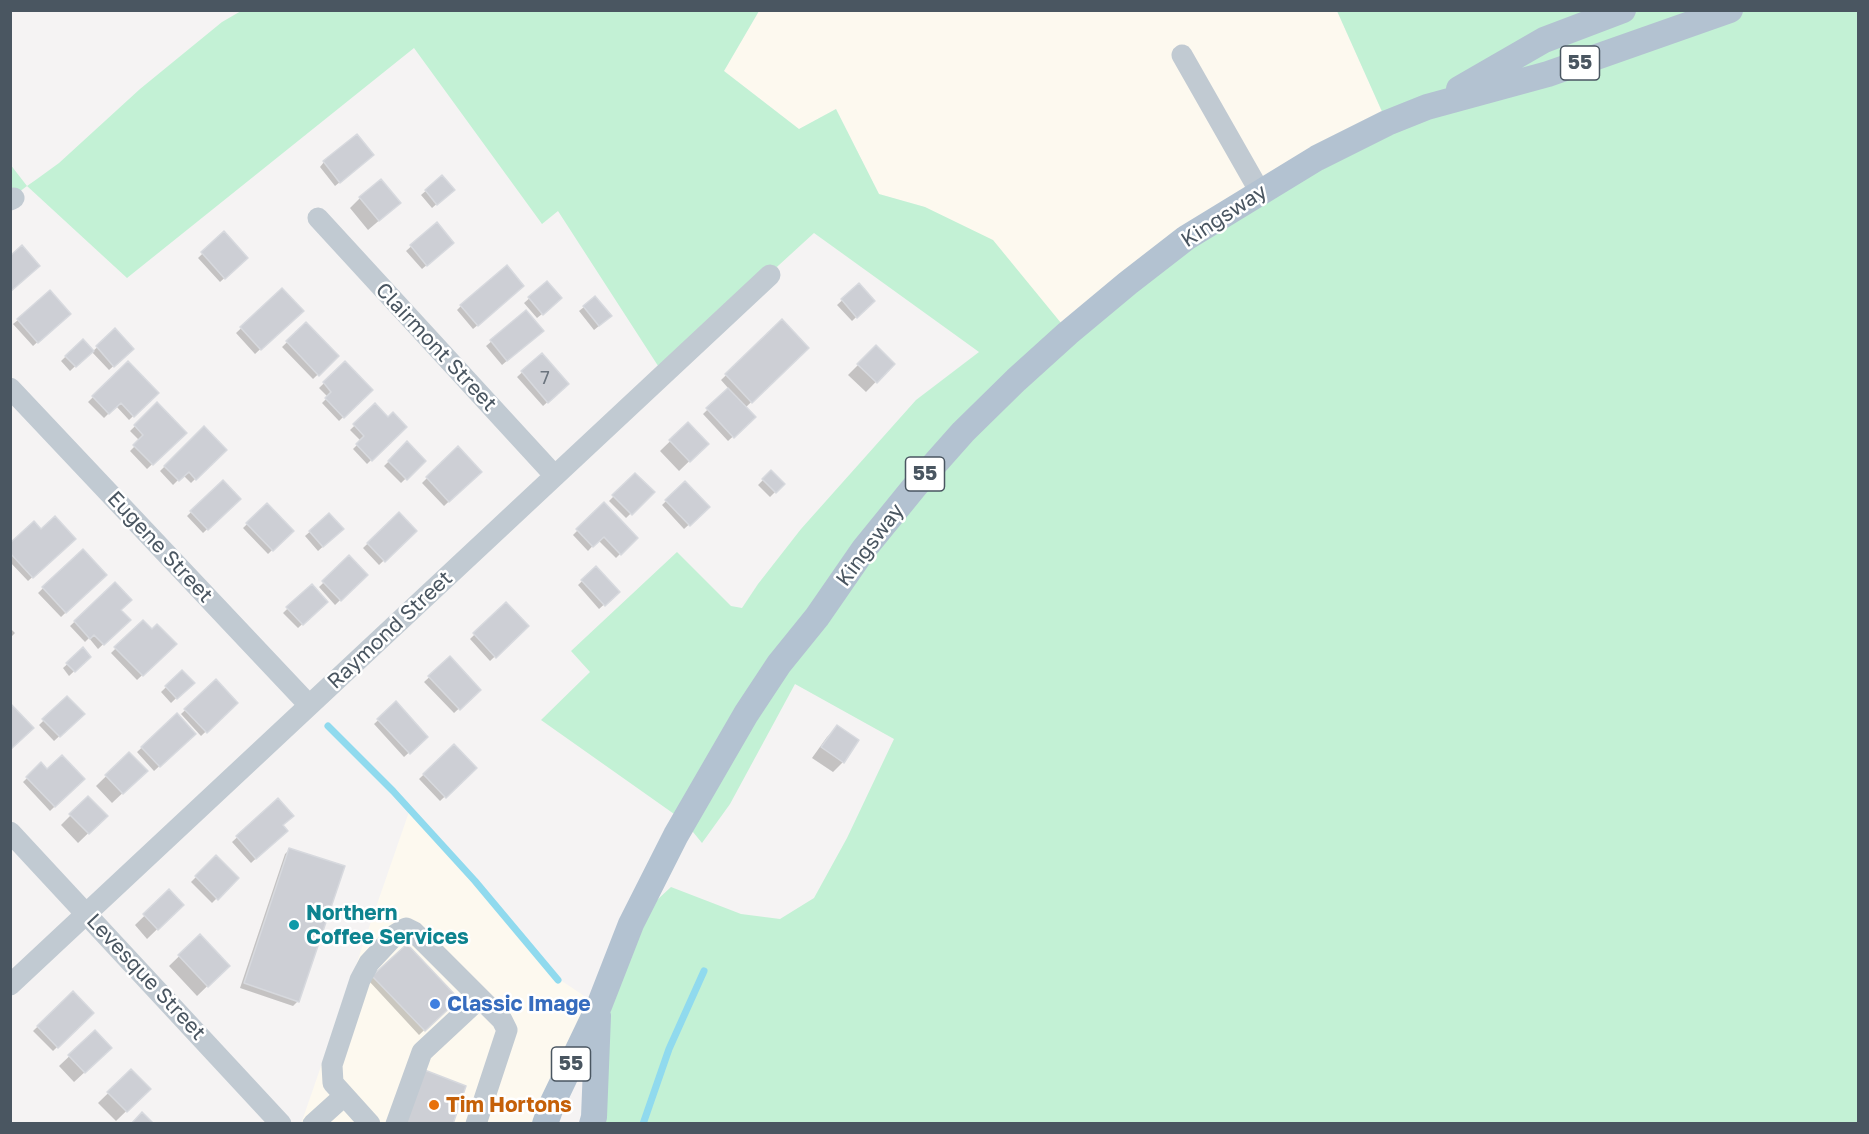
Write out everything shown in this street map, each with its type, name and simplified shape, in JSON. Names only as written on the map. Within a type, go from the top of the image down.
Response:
[{"type":"main road","name":"Kingsway","points":[[1427,107],[1544,40],[1623,10]]},
{"type":"main road","name":"Kingsway","points":[[545,1124],[552,1104],[599,1006],[631,924],[676,835],[738,727],[779,664],[816,617],[864,549],[916,484],[963,432],[1068,333],[1186,238],[1317,158],[1387,123],[1427,107],[1548,74],[1730,10]]},
{"type":"main road","name":"Kingsway","points":[[592,1124],[599,1006]]},
{"type":"street","points":[[1182,55],[1260,192]]},
{"type":"street","name":"Clairmont Street","points":[[318,218],[555,476]]},
{"type":"street","name":"Raymond Street","points":[[10,985],[770,275]]},
{"type":"street","name":"Eugene Street","points":[[10,388],[309,705]]},
{"type":"street","name":"Levesque Street","points":[[10,832],[281,1124]]},
{"type":"street","points":[[370,1124],[333,1083],[332,1065],[360,980],[369,963],[396,934],[406,928],[414,932],[502,1020],[507,1030],[476,1124]]},
{"type":"street","points":[[396,1124],[422,1052],[480,998]]},
{"type":"street","points":[[314,1124],[344,1095]]},
{"type":"shaded area","points":[[759,11],[1337,11],[1388,125],[1070,334],[925,207],[879,194],[836,109],[799,129],[724,71]]},
{"type":"shaded area","points":[[410,809],[476,880],[559,979],[599,1006],[545,1123],[301,1124]]},
{"type":"green space","points":[[241,11],[759,11],[724,71],[799,129],[836,109],[879,194],[925,207],[993,240],[1070,334],[1129,284],[1388,125],[1337,11],[1858,11],[1858,1123],[592,1123],[599,1006],[631,924],[671,887],[741,914],[780,919],[814,898],[847,838],[894,739],[795,684],[730,804],[702,843],[684,821],[541,720],[590,672],[571,651],[677,552],[731,606],[742,608],[801,529],[916,400],[979,352],[814,233],[662,372],[558,211],[542,224],[414,48],[127,278],[27,186],[59,163],[140,89],[222,22]]},
{"type":"green space","points":[[10,164],[27,186],[11,198]]},
{"type":"building","points":[[357,134],[374,155],[340,183],[323,161]]},
{"type":"building","points":[[442,175],[455,190],[437,205],[425,190]]},
{"type":"building","points":[[381,179],[401,203],[379,221],[359,197]]},
{"type":"building","points":[[437,222],[454,243],[427,266],[410,245]]},
{"type":"building","points":[[224,231],[248,258],[225,279],[201,252]]},
{"type":"building","points":[[22,245],[40,266],[10,292],[10,256]]},
{"type":"building","points":[[507,265],[524,286],[478,326],[460,305]]},
{"type":"building","points":[[547,281],[562,298],[543,315],[528,297]]},
{"type":"building","points":[[859,283],[875,301],[857,318],[841,299]]},
{"type":"building","points":[[282,288],[304,311],[261,350],[240,327]]},
{"type":"building","points":[[50,290],[71,314],[38,343],[17,319]]},
{"type":"building","points":[[595,296],[612,316],[599,326],[583,306]]},
{"type":"building","points":[[526,310],[544,331],[507,361],[490,340]]},
{"type":"building","points":[[782,319],[809,348],[752,403],[725,374]]},
{"type":"building","points":[[306,322],[339,356],[319,376],[286,341]]},
{"type":"building","points":[[115,328],[134,349],[114,367],[96,346]]},
{"type":"building","points":[[83,339],[94,351],[76,367],[65,356]]},
{"type":"building","points":[[876,345],[895,364],[877,383],[857,364]]},
{"type":"building","points":[[542,353],[569,384],[548,403],[521,371]]},
{"type":"building","points":[[128,361],[159,393],[134,417],[121,403],[109,414],[92,396]]},
{"type":"building","points":[[345,361],[373,390],[344,418],[325,398],[331,392],[323,382]]},
{"type":"building","points":[[728,388],[756,417],[734,438],[706,408]]},
{"type":"building","points":[[157,402],[187,433],[153,465],[133,445],[143,435],[134,425]]},
{"type":"building","points":[[375,403],[388,417],[393,412],[407,427],[372,461],[356,444],[364,436],[353,424]]},
{"type":"building","points":[[688,422],[709,444],[690,462],[669,440]]},
{"type":"building","points":[[204,426],[227,450],[196,480],[189,472],[179,481],[164,466]]},
{"type":"building","points":[[407,441],[426,461],[407,480],[388,461]]},
{"type":"building","points":[[458,446],[482,472],[449,502],[426,477]]},
{"type":"building","points":[[771,470],[785,484],[776,493],[762,479]]},
{"type":"building","points":[[635,473],[655,492],[632,515],[612,495]]},
{"type":"building","points":[[223,480],[241,499],[208,530],[190,511]]},
{"type":"building","points":[[685,481],[710,507],[690,526],[665,500]]},
{"type":"building","points":[[604,502],[638,538],[621,555],[604,537],[593,547],[576,529]]},
{"type":"building","points":[[267,503],[294,531],[273,551],[246,523]]},
{"type":"building","points":[[399,512],[417,531],[385,562],[367,543]]},
{"type":"building","points":[[329,513],[344,529],[323,547],[309,531]]},
{"type":"building","points":[[55,516],[76,539],[33,578],[10,553],[10,543],[34,521],[41,529]]},
{"type":"building","points":[[83,549],[107,575],[66,613],[42,587]]},
{"type":"building","points":[[349,555],[368,575],[341,601],[322,581]]},
{"type":"building","points":[[596,566],[620,592],[605,606],[581,580]]},
{"type":"building","points":[[115,582],[132,600],[121,610],[131,620],[104,645],[94,635],[90,639],[74,621]]},
{"type":"building","points":[[312,584],[328,602],[303,625],[286,607]]},
{"type":"building","points":[[506,602],[529,626],[496,658],[473,633]]},
{"type":"building","points":[[143,620],[152,629],[157,624],[177,644],[143,676],[114,647]]},
{"type":"building","points":[[83,647],[91,657],[75,672],[66,663]]},
{"type":"building","points":[[450,656],[481,690],[460,710],[428,676]]},
{"type":"building","points":[[182,670],[195,683],[177,699],[165,686]]},
{"type":"building","points":[[216,679],[238,703],[207,733],[184,709]]},
{"type":"building","points":[[67,696],[85,714],[60,737],[42,719]]},
{"type":"building","points":[[396,701],[428,737],[410,754],[377,719]]},
{"type":"building","points":[[10,703],[34,728],[10,750]]},
{"type":"building","points":[[177,713],[196,734],[160,767],[141,747]]},
{"type":"building","points":[[837,725],[859,740],[844,763],[821,747]]},
{"type":"building","points":[[454,744],[477,768],[446,798],[423,774]]},
{"type":"building","points":[[129,752],[148,771],[123,794],[105,775]]},
{"type":"building","points":[[62,755],[85,779],[55,807],[26,777],[41,762],[47,769]]},
{"type":"building","points":[[88,796],[108,816],[89,834],[69,814]]},
{"type":"building","points":[[278,798],[294,816],[283,825],[288,831],[256,859],[236,836]]},
{"type":"building","name":"Northern Coffee Services","points":[[289,848],[345,866],[299,1002],[244,983]]},
{"type":"building","points":[[216,855],[239,878],[218,900],[195,876]]},
{"type":"building","points":[[169,889],[184,905],[158,930],[143,914]]},
{"type":"building","points":[[200,934],[230,966],[208,987],[178,955]]},
{"type":"building","points":[[407,944],[459,999],[425,1031],[372,976]]},
{"type":"building","points":[[73,991],[94,1013],[58,1048],[37,1026]]},
{"type":"building","points":[[95,1030],[112,1048],[85,1073],[68,1055]]},
{"type":"building","points":[[131,1069],[151,1089],[127,1112],[107,1092]]},
{"type":"building","name":"Tim Hortons","points":[[422,1069],[466,1086],[453,1124],[403,1124]]},
{"type":"building","points":[[142,1112],[154,1124],[131,1124]]},
{"type":"waterway","points":[[328,726],[393,791],[475,881],[558,980]]},
{"type":"waterway","points":[[643,1124],[669,1049],[704,971]]},
{"type":"place","name":"Northern Coffee Services","points":[[294,925]]},
{"type":"place","name":"Classic Image","points":[[435,1004]]},
{"type":"place","name":"Tim Hortons","points":[[434,1105]]}]
